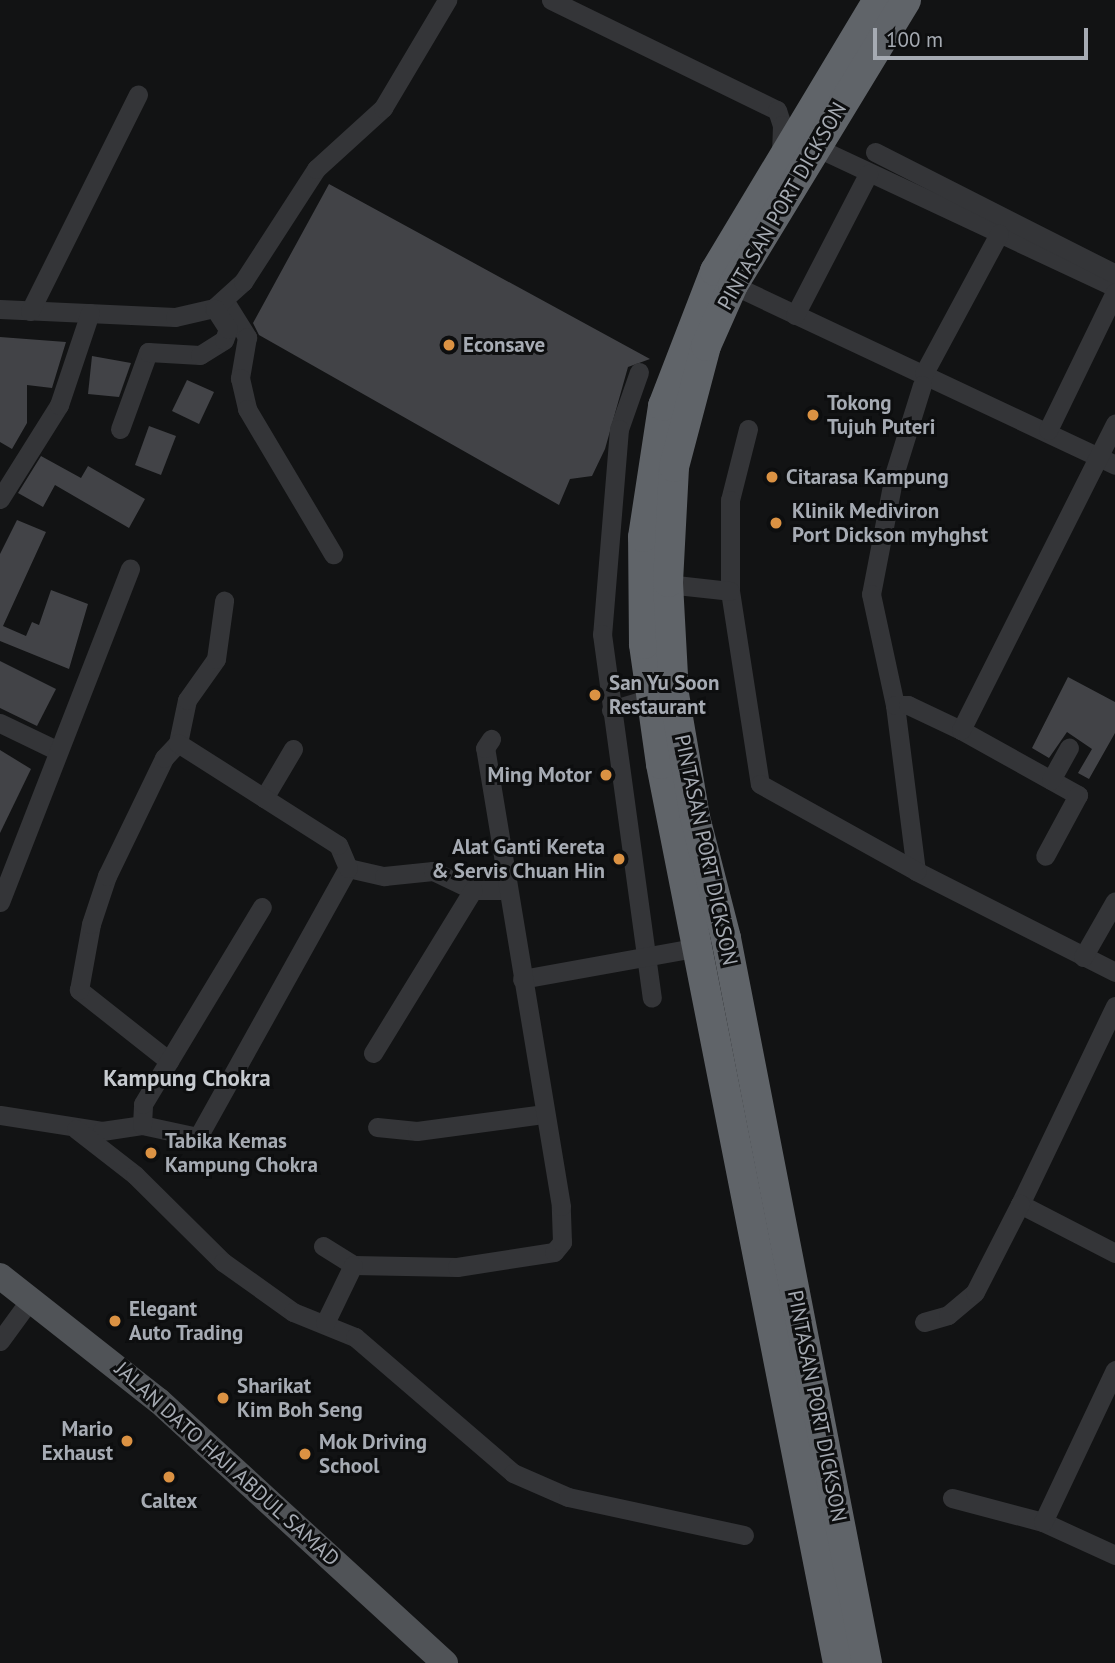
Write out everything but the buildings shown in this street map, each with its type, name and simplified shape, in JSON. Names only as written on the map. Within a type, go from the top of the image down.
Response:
[{"type":"highway","name":"PINTASAN PORT DICKSON","points":[[838,1663],[651,698],[655,584],[674,467],[706,346],[796,147],[878,0]]},
{"type":"highway","name":"PINTASAN PORT DICKSON","points":[[867,1663],[743,1029],[695,817],[645,526],[663,406],[715,271],[796,147],[906,0]]},
{"type":"highway","points":[[695,817],[696,859],[710,927],[700,947],[719,955],[743,1029]]},
{"type":"main road","name":"JALAN DATO HAJI ABDUL SAMAD","points":[[0,1276],[32,1297],[250,1481],[446,1663]]},
{"type":"street","points":[[0,309],[175,317],[219,304],[243,282],[316,169],[383,108],[447,0]]},
{"type":"street","points":[[551,0],[776,110],[796,147],[868,174],[1115,290],[1048,430]]},
{"type":"street","points":[[30,311],[138,94]]},
{"type":"street","points":[[875,152],[1115,274]]},
{"type":"street","points":[[795,315],[868,174]]},
{"type":"street","points":[[916,871],[895,705],[871,594],[894,475],[923,379],[999,234]]},
{"type":"street","points":[[733,285],[923,379],[1048,430],[1107,461]]},
{"type":"street","points":[[120,429],[148,352],[200,355],[224,340],[228,329],[219,304]]},
{"type":"street","points":[[219,304],[247,337],[240,378],[247,409],[333,554]]},
{"type":"street","points":[[0,499],[60,404],[90,313]]},
{"type":"street","points":[[639,372],[619,429],[603,634],[611,710],[648,955],[652,998]]},
{"type":"street","points":[[961,730],[1107,461],[1115,424]]},
{"type":"street","points":[[748,429],[730,500],[730,591],[760,784],[916,871],[1115,972]]},
{"type":"street","points":[[0,902],[5,871],[130,568]]},
{"type":"street","points":[[655,584],[730,591]]},
{"type":"street","points":[[169,1061],[79,990],[91,924],[107,876],[164,758],[178,743],[187,700],[216,659],[225,601]]},
{"type":"street","points":[[611,710],[651,698]]},
{"type":"street","points":[[895,705],[908,705],[961,730],[1078,795],[1045,856]]},
{"type":"street","points":[[0,723],[56,750]]},
{"type":"street","points":[[323,1246],[352,1265],[457,1266],[557,1250],[564,1230],[506,890],[485,748],[491,739]]},
{"type":"street","points":[[178,743],[338,845],[348,868]]},
{"type":"street","points":[[1051,780],[1069,748]]},
{"type":"street","points":[[264,798],[293,749]]},
{"type":"street","points":[[348,868],[384,876],[433,871],[473,890],[506,890]]},
{"type":"street","points":[[0,1115],[76,1129],[142,1125],[198,1137],[348,868]]},
{"type":"street","points":[[373,1053],[473,890]]},
{"type":"street","points":[[1083,957],[1115,901]]},
{"type":"street","points":[[142,1125],[143,1104],[262,906]]},
{"type":"street","points":[[523,979],[700,947]]},
{"type":"street","points":[[924,1322],[948,1315],[975,1292],[1115,1006]]},
{"type":"street","points":[[377,1127],[417,1131],[545,1114]]},
{"type":"street","points":[[76,1129],[135,1175],[223,1262],[293,1312],[355,1337],[436,1403],[477,1447],[541,1488],[744,1535]]},
{"type":"street","points":[[1020,1204],[1115,1252]]},
{"type":"street","points":[[325,1324],[352,1265]]},
{"type":"street","points":[[0,1341],[32,1297]]},
{"type":"street","points":[[1043,1522],[1110,1394],[1115,1370]]},
{"type":"street","points":[[952,1499],[1043,1522],[1115,1555]]},
{"type":"place","name":"Econsave","points":[[449,345]]},
{"type":"place","name":"Tokong Tujuh Puteri","points":[[813,415]]},
{"type":"place","name":"Citarasa Kampung","points":[[772,477]]},
{"type":"place","name":"Klinik Mediviron Port Dickson myhghst","points":[[776,523]]},
{"type":"place","name":"San Yu Soon Restaurant","points":[[595,695]]},
{"type":"place","name":"Ming Motor","points":[[606,775]]},
{"type":"place","name":"Alat Ganti Kereta & Servis Chuan Hin","points":[[619,859]]},
{"type":"place","name":"Tabika Kemas Kampung Chokra","points":[[151,1153]]},
{"type":"place","name":"Elegant Auto Trading","points":[[115,1321]]},
{"type":"place","name":"Sharikat Kim Boh Seng","points":[[223,1398]]},
{"type":"place","name":"Mario Exhaust","points":[[127,1441]]},
{"type":"place","name":"Mok Driving School","points":[[305,1454]]},
{"type":"place","name":"Caltex","points":[[169,1477]]},
{"type":"district","name":"Kampung Chokra","points":[[187,1078]]}]
